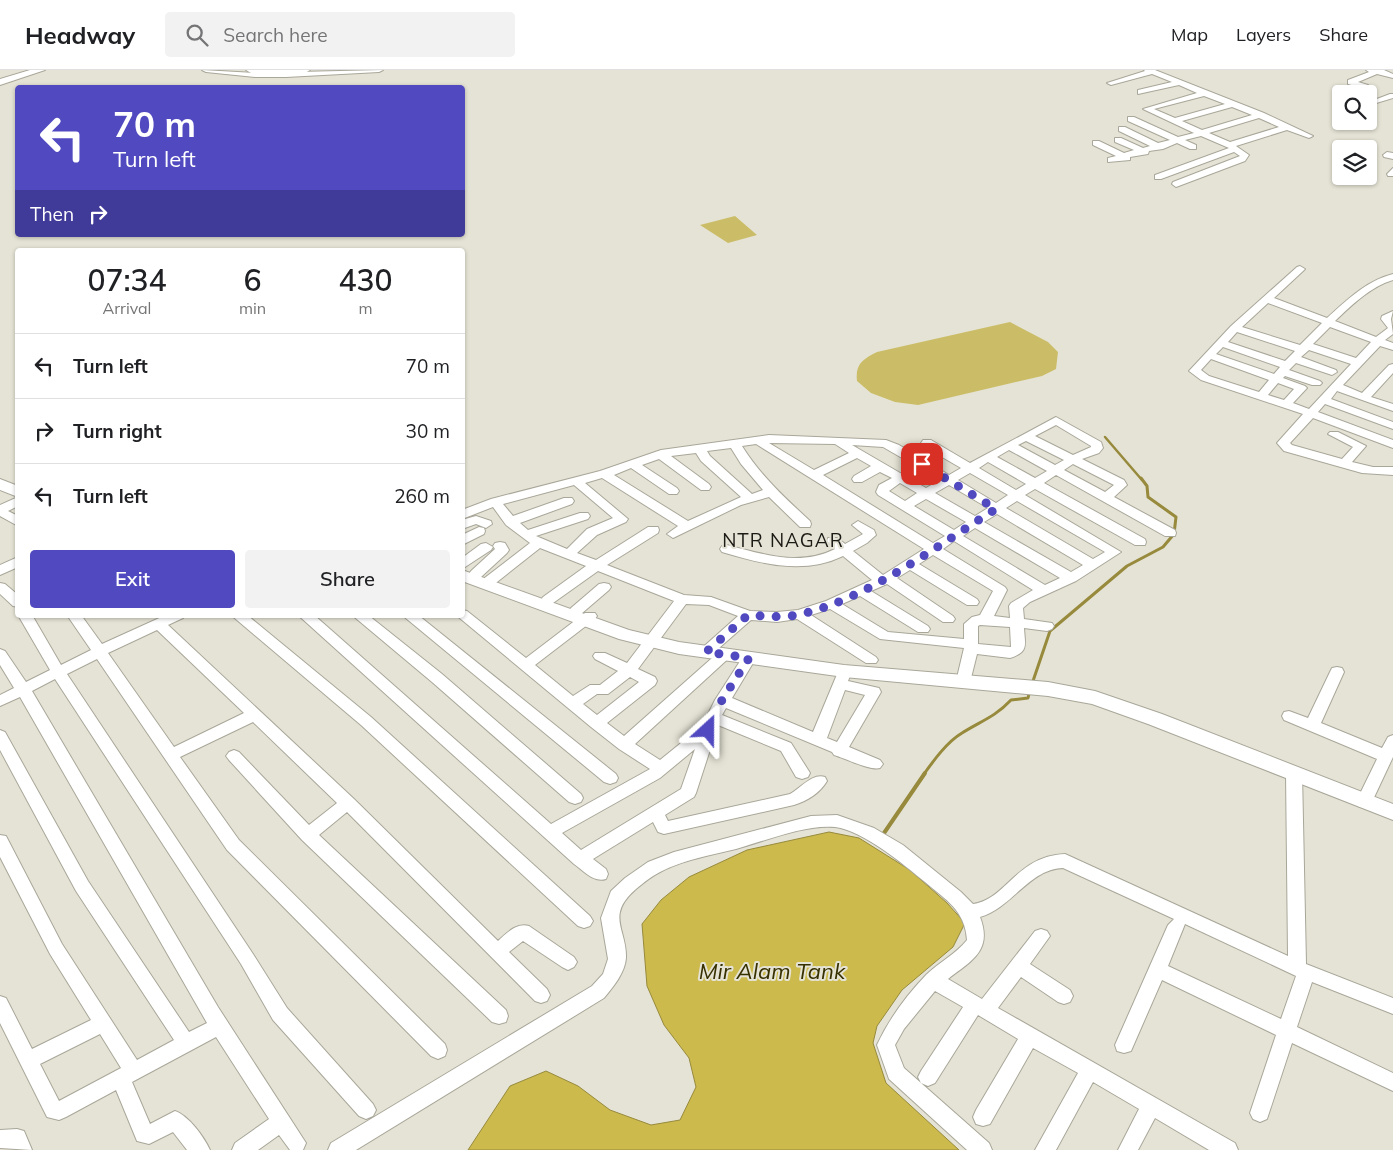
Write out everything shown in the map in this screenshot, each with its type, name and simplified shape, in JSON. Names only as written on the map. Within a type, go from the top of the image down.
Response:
[{"type":"highway","points":[[246,71],[305,70]]},
{"type":"main road","points":[[0,82],[19,73],[40,70]]},
{"type":"main road","points":[[0,484],[15,491]]},
{"type":"main road","points":[[474,574],[548,600],[584,616]]},
{"type":"main road","points":[[474,574],[653,640],[706,652],[749,658],[842,678],[963,682],[1048,689],[1095,698],[1156,719],[1393,812]]},
{"type":"street","points":[[206,70],[302,75],[380,70]]},
{"type":"street","points":[[1359,85],[1351,82],[1375,70],[1393,75]]},
{"type":"street","points":[[1384,70],[1393,75]]},
{"type":"street","points":[[1111,83],[1150,71],[1262,115],[1309,136]]},
{"type":"street","points":[[1142,92],[1179,82]]},
{"type":"street","points":[[1176,184],[1244,157],[1244,155],[1232,147],[1147,109],[1205,93]]},
{"type":"street","points":[[1377,101],[1393,96]]},
{"type":"street","points":[[1174,121],[1234,104]]},
{"type":"street","points":[[1111,160],[1128,158],[1157,146],[1262,115]]},
{"type":"street","points":[[1131,119],[1193,147]]},
{"type":"street","points":[[1158,177],[1287,127]]},
{"type":"street","points":[[1122,130],[1168,152]]},
{"type":"street","points":[[1118,140],[1151,155]]},
{"type":"street","points":[[1096,143],[1128,158]]},
{"type":"street","points":[[1300,269],[1235,328],[1195,369],[1196,374],[1342,425],[1390,439]]},
{"type":"street","points":[[1261,396],[1345,305],[1382,278],[1392,278]]},
{"type":"street","points":[[1267,299],[1393,347]]},
{"type":"street","points":[[1345,464],[1360,446],[1324,444],[1288,448],[1283,443],[1360,363],[1378,341],[1393,328],[1386,319],[1387,316],[1393,314]]},
{"type":"street","points":[[1235,328],[1360,363]]},
{"type":"street","points":[[1222,343],[1316,383]]},
{"type":"street","points":[[1209,355],[1286,369],[1332,372]]},
{"type":"street","points":[[1364,398],[1393,367]]},
{"type":"street","points":[[1286,369],[1301,388],[1286,404]]},
{"type":"street","points":[[1337,387],[1393,408]]},
{"type":"street","points":[[1324,400],[1393,426]]},
{"type":"street","points":[[495,502],[510,522],[525,536],[568,555],[682,599],[711,601],[748,615],[777,617],[799,614],[831,604],[884,580],[1073,460],[1098,448],[1097,445],[1056,420],[1009,445],[905,506]]},
{"type":"street","points":[[1324,444],[1342,425]]},
{"type":"street","points":[[1026,436],[1120,483],[1120,488],[1106,498]]},
{"type":"street","points":[[757,440],[1000,590],[985,620]]},
{"type":"street","points":[[465,514],[495,502],[577,482],[661,454],[757,440],[886,444],[1093,565]]},
{"type":"street","points":[[837,441],[1071,578]]},
{"type":"street","points":[[734,443],[771,492],[805,524]]},
{"type":"street","points":[[831,604],[885,636],[971,646],[1010,654],[1018,649],[1016,606],[1025,599],[1071,578],[1114,552],[927,443]]},
{"type":"street","points":[[1324,444],[1345,464],[1373,471],[1393,471]]},
{"type":"street","points":[[1009,445],[1170,532]]},
{"type":"street","points":[[700,448],[705,458],[748,498]]},
{"type":"street","points":[[814,475],[858,453]]},
{"type":"street","points":[[661,454],[705,487]]},
{"type":"street","points":[[988,457],[1140,542]]},
{"type":"street","points":[[633,464],[673,492]]},
{"type":"street","points":[[858,479],[882,466]]},
{"type":"street","points":[[604,474],[688,527]]},
{"type":"street","points":[[901,478],[881,489],[905,506],[1044,591]]},
{"type":"street","points":[[568,555],[592,532],[627,522],[577,482]]},
{"type":"street","points":[[673,534],[748,498],[771,492]]},
{"type":"street","points":[[510,522],[568,502]]},
{"type":"street","points":[[0,511],[15,504]]},
{"type":"street","points":[[0,511],[15,520]]},
{"type":"street","points":[[525,536],[584,516]]},
{"type":"street","points":[[465,524],[476,520],[482,527],[465,539]]},
{"type":"street","points":[[727,549],[790,564],[822,560],[845,550],[870,535],[858,525]]},
{"type":"street","points":[[548,600],[574,580],[653,530]]},
{"type":"street","points":[[833,541],[884,580],[948,619]]},
{"type":"street","points":[[474,574],[539,543]]},
{"type":"street","points":[[474,574],[502,550],[500,546]]},
{"type":"street","points":[[474,574],[486,547]]},
{"type":"street","points":[[0,571],[15,563]]},
{"type":"street","points":[[910,564],[972,602]]},
{"type":"street","points":[[0,587],[15,600]]},
{"type":"street","points":[[526,666],[584,616],[604,587]]},
{"type":"street","points":[[862,591],[923,629]]},
{"type":"street","points":[[572,704],[595,689],[603,690],[630,670],[682,599]]},
{"type":"street","points":[[799,614],[871,660]]},
{"type":"street","points":[[706,652],[748,615]]},
{"type":"street","points":[[465,616],[624,746],[660,768]]},
{"type":"street","points":[[27,618],[58,672],[247,959],[280,1014],[366,1110]]},
{"type":"street","points":[[76,618],[233,845],[438,1050]]},
{"type":"street","points":[[0,701],[169,618],[255,714],[348,803],[541,995]]},
{"type":"street","points":[[242,618],[366,721],[584,921]]},
{"type":"street","points":[[308,618],[580,859],[600,874]]},
{"type":"street","points":[[363,618],[437,678],[575,798]]},
{"type":"street","points":[[413,618],[610,778]]},
{"type":"street","points":[[963,682],[971,646],[971,624],[977,620],[1047,626]]},
{"type":"street","points":[[0,654],[23,689],[219,1026],[296,1143]]},
{"type":"street","points":[[624,746],[725,654]]},
{"type":"street","points":[[596,723],[650,681],[600,656]]},
{"type":"street","points":[[580,859],[688,793],[710,723],[722,700],[749,658]]},
{"type":"street","points":[[1312,726],[1337,672]]},
{"type":"street","points":[[818,740],[842,678],[874,692],[839,750]]},
{"type":"street","points":[[722,700],[875,764]]},
{"type":"street","points":[[172,755],[255,714]]},
{"type":"street","points":[[1289,716],[1386,756]]},
{"type":"street","points":[[551,832],[660,768],[710,723]]},
{"type":"street","points":[[710,723],[786,747],[802,772]]},
{"type":"street","points":[[0,736],[82,886],[186,1043]]},
{"type":"street","points":[[1364,802],[1393,741]]},
{"type":"street","points":[[234,756],[308,835],[499,1016]]},
{"type":"street","points":[[1260,1113],[1287,1031],[1300,974],[1294,773]]},
{"type":"street","points":[[656,813],[664,828],[794,799],[806,793],[819,781]]},
{"type":"street","points":[[308,835],[348,803]]},
{"type":"street","points":[[338,1150],[598,992],[610,978],[618,959],[610,918],[616,896],[654,867],[680,857],[811,822],[838,821],[879,840],[955,897],[969,912],[975,927],[976,942],[965,956],[933,980],[897,1023],[886,1045],[896,1073],[982,1150]]},
{"type":"street","points":[[0,841],[56,949],[103,1023],[128,1075],[144,1134],[149,1135],[175,1120],[200,1150]]},
{"type":"street","points":[[969,912],[983,910],[1002,898],[1032,870],[1055,860],[1065,861],[1300,974],[1393,1006]]},
{"type":"street","points":[[1124,1045],[1177,925]]},
{"type":"street","points":[[496,952],[523,931],[568,962]]},
{"type":"street","points":[[928,1077],[980,1007],[1018,966],[1041,936]]},
{"type":"street","points":[[1018,966],[1064,996]]},
{"type":"street","points":[[1157,970],[1393,1082]]},
{"type":"street","points":[[933,980],[1151,1105],[1216,1147]]},
{"type":"street","points":[[1,1010],[54,1111],[59,1111],[219,1026]]},
{"type":"street","points":[[28,1060],[103,1023]]},
{"type":"street","points":[[982,1117],[1030,1036]]},
{"type":"street","points":[[1045,1150],[1090,1070]]},
{"type":"street","points":[[1128,1150],[1151,1105]]},
{"type":"street","points":[[242,1150],[281,1122]]},
{"type":"street","points":[[0,1139],[17,1138],[22,1150]]},
{"type":"shaded area","points":[[735,216],[757,235],[728,243],[700,225]]},
{"type":"shaded area","points":[[1010,322],[1048,342],[1058,352],[1056,369],[1042,376],[918,405],[895,402],[871,393],[857,381],[857,370],[861,363],[877,352]]},
{"type":"water","name":"Mir Alam Tank","points":[[829,832],[859,838],[910,870],[947,903],[965,923],[953,947],[902,990],[877,1026],[873,1043],[886,1083],[959,1150],[468,1150],[510,1086],[546,1071],[578,1086],[610,1110],[651,1125],[680,1120],[696,1087],[689,1058],[664,1025],[647,986],[642,924],[661,900],[689,877],[747,850]]},
{"type":"waterway","points":[[1105,437],[1142,480]]},
{"type":"waterway","points":[[1033,681],[1050,631],[1127,566],[1163,547],[1174,534],[1176,517],[1148,497],[1147,486],[1141,478]]},
{"type":"waterway","points":[[924,774],[941,752],[956,737],[993,715],[1011,700],[1028,698],[1029,694]]},
{"type":"waterway","points":[[882,836],[925,773]]},
{"type":"district","name":"NTR NAGAR","points":[[783,540]]},
{"type":"route","points":[[708,730],[722,700],[749,658],[706,652],[748,615],[777,617],[799,614],[831,604],[862,591],[888,578],[996,509],[922,464]]}]
